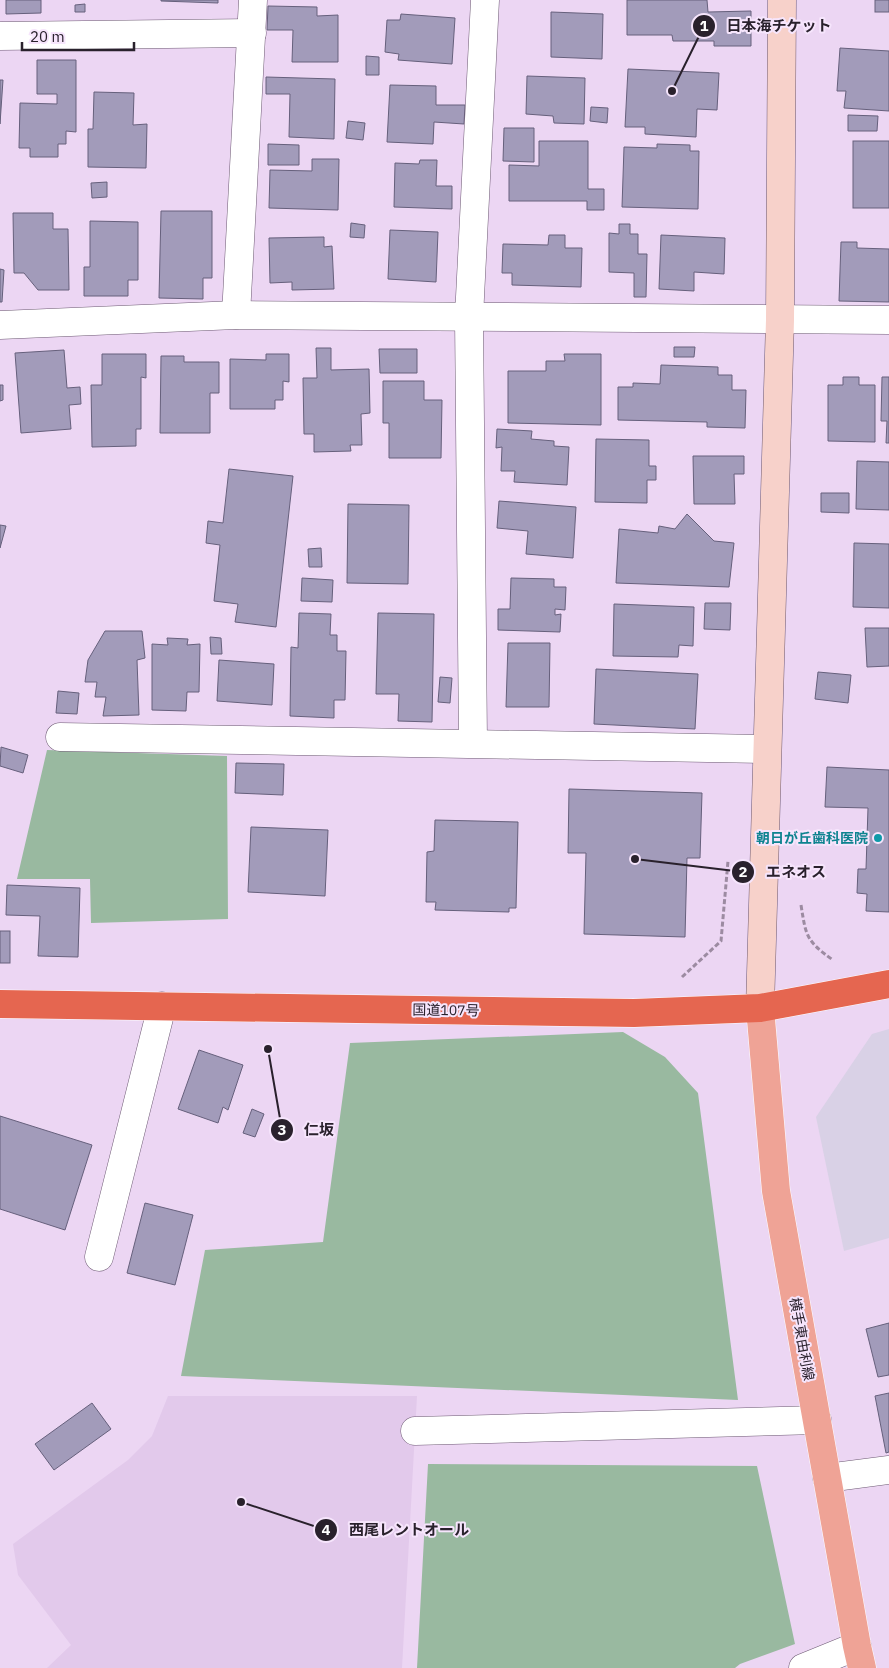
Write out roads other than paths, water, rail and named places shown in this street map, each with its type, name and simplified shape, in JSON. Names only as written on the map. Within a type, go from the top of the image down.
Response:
[{"type":"highway","name":"国道107号","points":[[0,1004],[634,1013],[760,1008],[889,984]]},
{"type":"main road","name":"横手東由利線","points":[[760,1008],[776,1192],[860,1657]]},
{"type":"street","points":[[236,315],[252,33],[252,0]]},
{"type":"street","points":[[472,743],[469,317],[484,0]]},
{"type":"street","points":[[760,1008],[766,749],[780,320],[782,0]]},
{"type":"street","points":[[0,36],[252,33]]},
{"type":"street","points":[[0,325],[236,315],[889,320]]},
{"type":"street","points":[[60,737],[766,749]]},
{"type":"street","points":[[98,1257],[162,1006]]},
{"type":"street","points":[[415,1431],[817,1420]]},
{"type":"street","points":[[827,1478],[889,1470]]},
{"type":"street","points":[[803,1668],[860,1657]]},
{"type":"place","name":"日本海チケット","points":[[672,91]]},
{"type":"place","name":"朝日が丘歯科医院","points":[[878,838]]},
{"type":"place","name":"エネオス","points":[[635,859]]},
{"type":"place","name":"仁坂","points":[[268,1049]]},
{"type":"place","name":"西尾レントオール","points":[[241,1502]]}]
